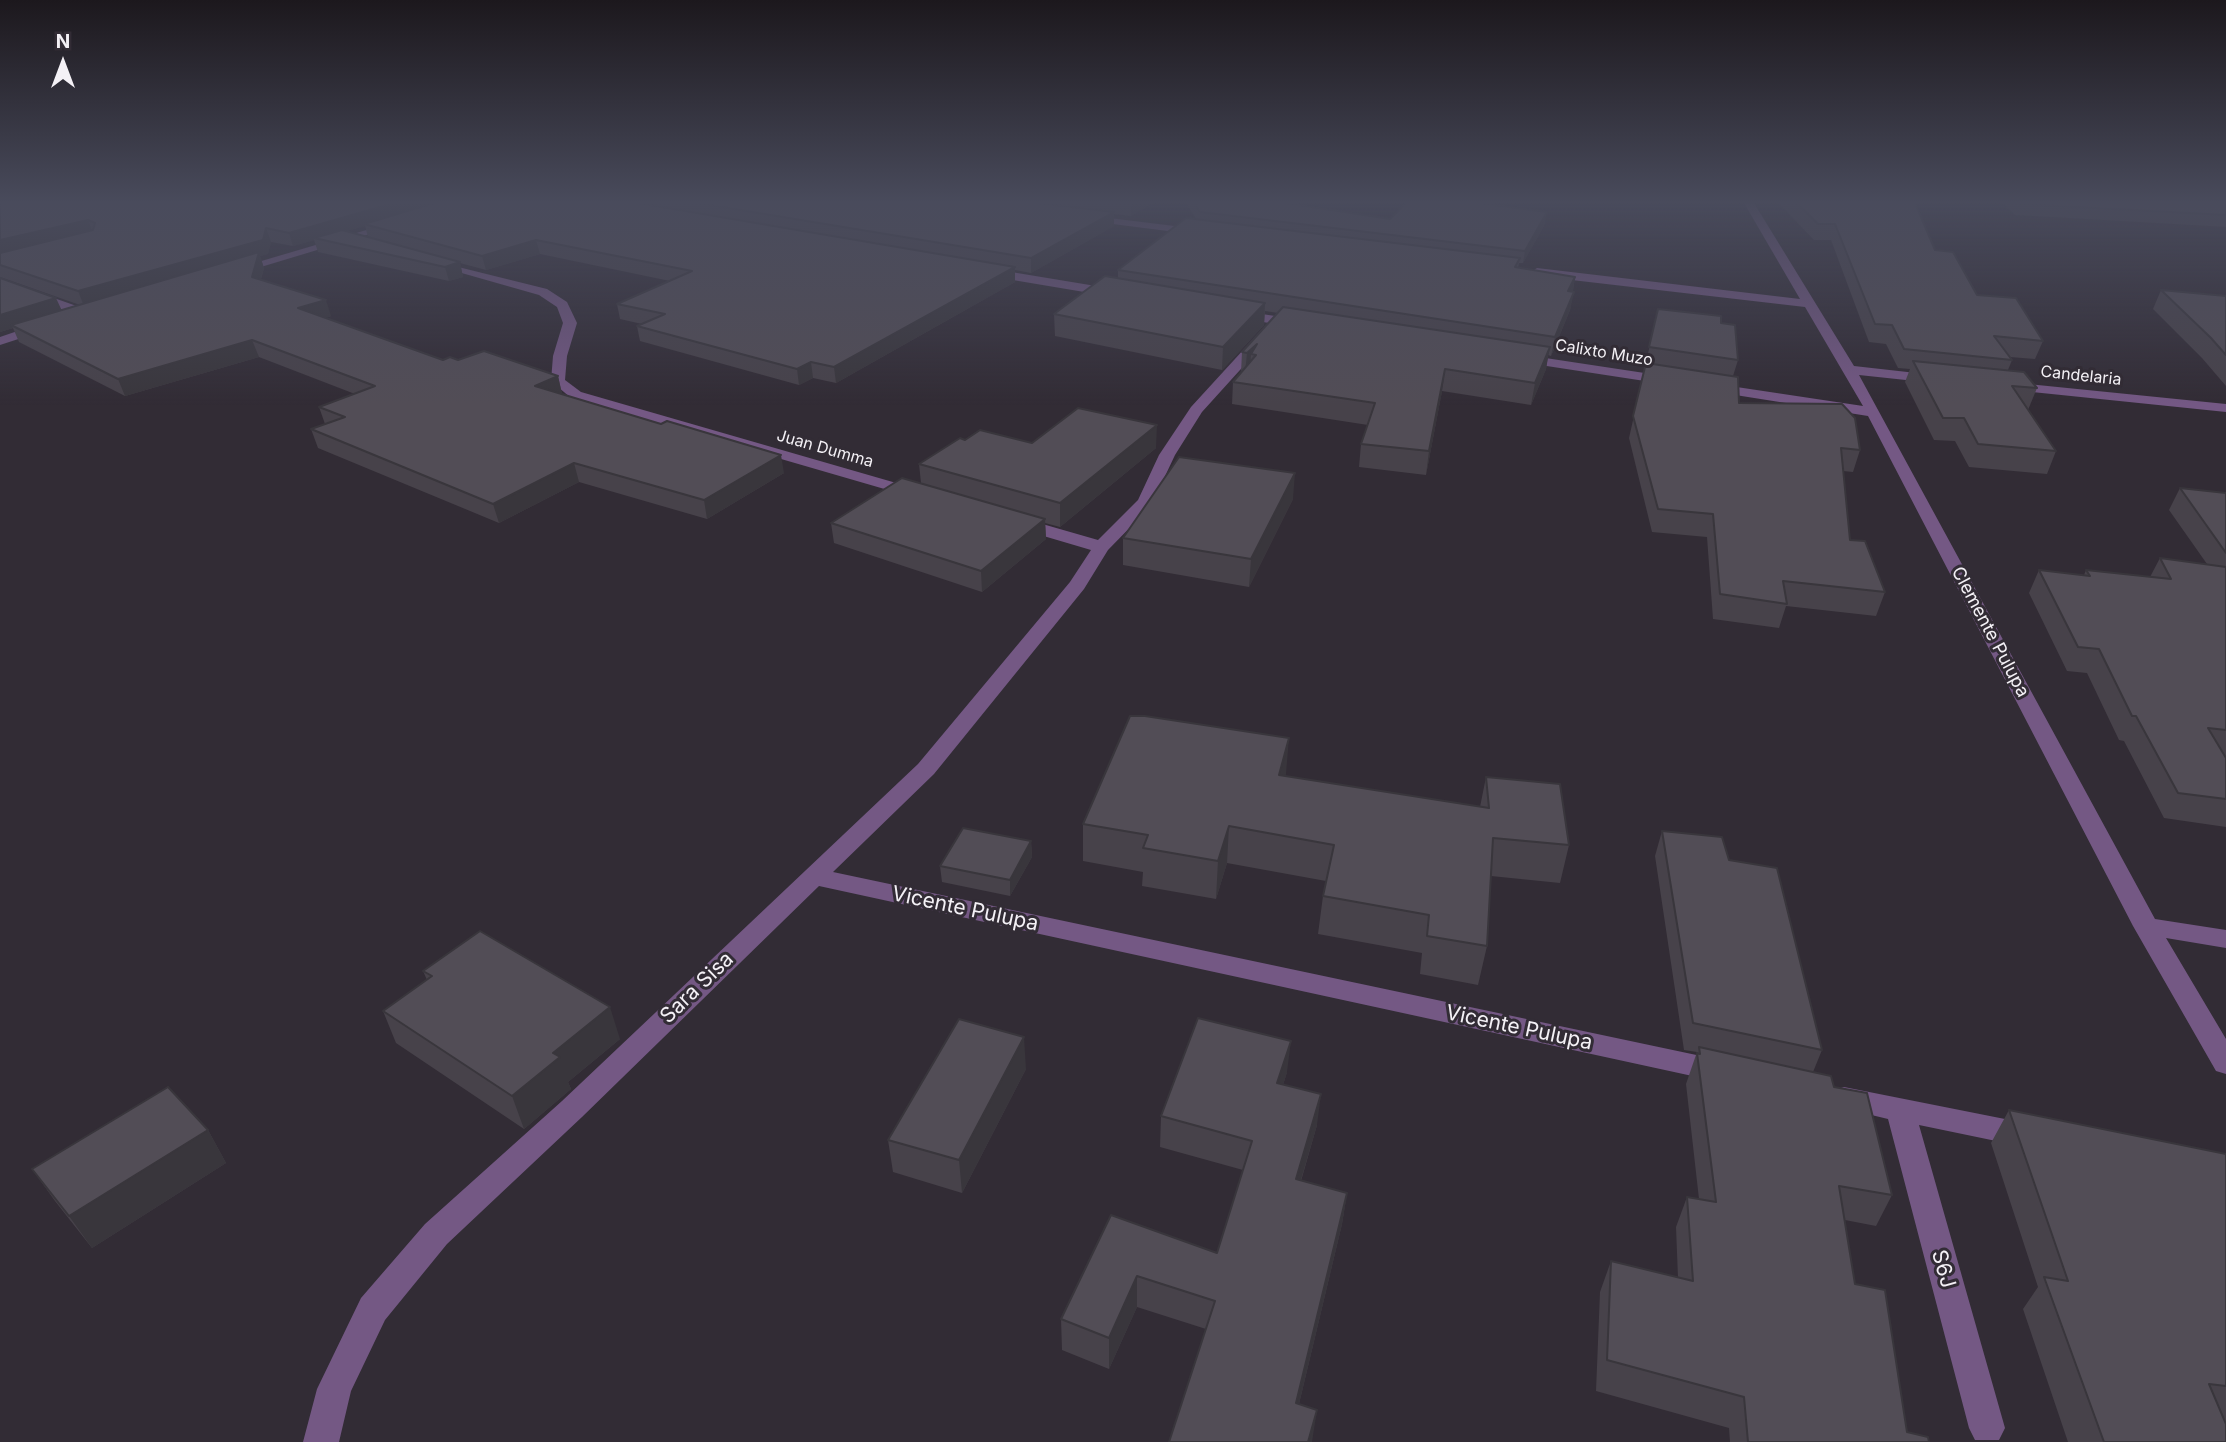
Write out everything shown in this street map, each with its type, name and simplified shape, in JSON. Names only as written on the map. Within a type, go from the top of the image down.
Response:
[{"type":"street","points":[[228,272],[234,270]]},
{"type":"street","name":"Juan Dumma","points":[[465,270],[543,292],[563,305],[570,323],[560,356],[558,381],[576,395],[939,500]]},
{"type":"street","points":[[981,270],[1128,295]]},
{"type":"street","points":[[1522,270],[1809,304]]},
{"type":"street","name":"Clemente Pulupa","points":[[1789,270],[1874,412],[2146,926],[2226,1063]]},
{"type":"street","points":[[0,283],[90,311],[0,341]]},
{"type":"street","points":[[1224,312],[1319,327]]},
{"type":"street","points":[[1006,519],[1101,547],[1145,502],[1167,455],[1196,410],[1278,321]]},
{"type":"street","name":"Calixto Muzo","points":[[1508,356],[1874,412]]},
{"type":"street","points":[[1849,370],[1944,380]]},
{"type":"street","name":"Candelaria","points":[[1997,385],[2226,408]]},
{"type":"street","name":"Sara Sisa","points":[[321,1442],[334,1389],[373,1309],[436,1234],[572,1109],[926,769],[1078,585],[1101,547]]},
{"type":"street","name":"Vicente Pulupa","points":[[813,876],[1750,1078]]},
{"type":"street","points":[[2146,926],[2226,939]]},
{"type":"street","points":[[1818,1092],[2049,1140]]},
{"type":"street","name":"S6J","points":[[1900,1110],[1987,1428]]},
{"type":"building","points":[[16,270],[153,270],[78,291]]},
{"type":"building","points":[[197,270],[254,270],[252,277],[326,300],[298,308],[443,360],[450,357],[458,360],[484,351],[558,376],[535,386],[661,424],[667,421],[781,455],[704,500],[574,463],[493,504],[311,429],[345,417],[319,407],[375,386],[252,340],[118,379],[11,325]]},
{"type":"building","points":[[688,270],[1009,270],[834,367],[811,362],[797,369],[637,326],[665,314],[617,304],[692,271]]},
{"type":"building","points":[[1120,270],[1535,270],[1575,277],[1568,291],[1574,292],[1555,337]]},
{"type":"building","points":[[1854,270],[1963,270],[1977,295],[2016,298],[2043,341],[1994,336],[2012,360],[1904,349],[1892,325],[1875,324]]},
{"type":"building","points":[[1105,276],[1265,303],[1223,347],[1054,314]]},
{"type":"building","points":[[0,278],[56,298],[0,315]]},
{"type":"building","points":[[2161,290],[2226,296],[2226,355],[2211,338]]},
{"type":"building","points":[[1283,307],[1550,347],[1535,383],[1445,369],[1429,451],[1361,444],[1375,403],[1233,382],[1256,355],[1251,354],[1257,344],[1247,353],[1242,352]]},
{"type":"building","points":[[1658,309],[1721,316],[1721,323],[1735,325],[1738,360],[1649,347]]},
{"type":"building","points":[[1913,361],[2024,372],[2037,388],[2012,386],[2056,451],[1978,444],[1964,418],[1943,418]]},
{"type":"building","points":[[1646,363],[1738,377],[1739,403],[1842,404],[1855,418],[1860,450],[1841,448],[1850,540],[1865,541],[1885,592],[1783,581],[1787,604],[1720,594],[1713,514],[1658,509],[1633,416]]},
{"type":"building","points":[[1078,408],[1157,425],[1060,503],[919,464],[960,438],[965,440],[980,430],[1032,443]]},
{"type":"building","points":[[1179,457],[1295,473],[1251,559],[1123,538]]},
{"type":"building","points":[[902,478],[1045,519],[981,571],[831,523]]},
{"type":"building","points":[[2180,488],[2226,493],[2226,553]]},
{"type":"building","points":[[2160,558],[2226,567],[2226,730],[2208,728],[2226,758],[2226,799],[2178,793],[2136,716],[2132,716],[2099,649],[2078,647],[2039,570],[2090,576],[2086,570],[2171,579]]},
{"type":"building","points":[[1130,716],[1289,738],[1279,775],[1489,808],[1486,777],[1560,784],[1569,845],[1493,838],[1487,946],[1427,936],[1429,915],[1323,896],[1334,845],[1229,826],[1218,861],[1143,848],[1148,835],[1083,824]]},
{"type":"building","points":[[963,828],[1031,841],[1010,880],[940,866]]},
{"type":"building","points":[[1662,831],[1722,837],[1729,860],[1777,868],[1822,1050],[1693,1023]]},
{"type":"building","points":[[480,931],[610,1007],[553,1053],[560,1057],[512,1096],[383,1011],[432,976],[423,971]]},
{"type":"building","points":[[1198,1018],[1291,1041],[1277,1083],[1321,1094],[1296,1179],[1347,1193],[1296,1403],[1317,1410],[1308,1442],[1169,1442],[1215,1301],[1137,1276],[1109,1338],[1061,1319],[1111,1215],[1217,1253],[1252,1141],[1161,1116]]},
{"type":"building","points":[[959,1019],[1024,1037],[959,1160],[888,1140]]},
{"type":"building","points":[[1699,1047],[1831,1076],[1834,1087],[1867,1093],[1892,1195],[1839,1186],[1855,1284],[1885,1290],[1907,1432],[1928,1437],[1929,1442],[1748,1442],[1744,1397],[1607,1360],[1611,1261],[1693,1281],[1687,1197],[1716,1202],[1697,1053],[1700,1054]]},
{"type":"building","points":[[168,1087],[208,1130],[69,1216],[32,1169]]},
{"type":"building","points":[[2009,1110],[2226,1154],[2226,1386],[2209,1384],[2226,1424],[2226,1442],[2104,1442],[2044,1277],[2068,1281]]}]
